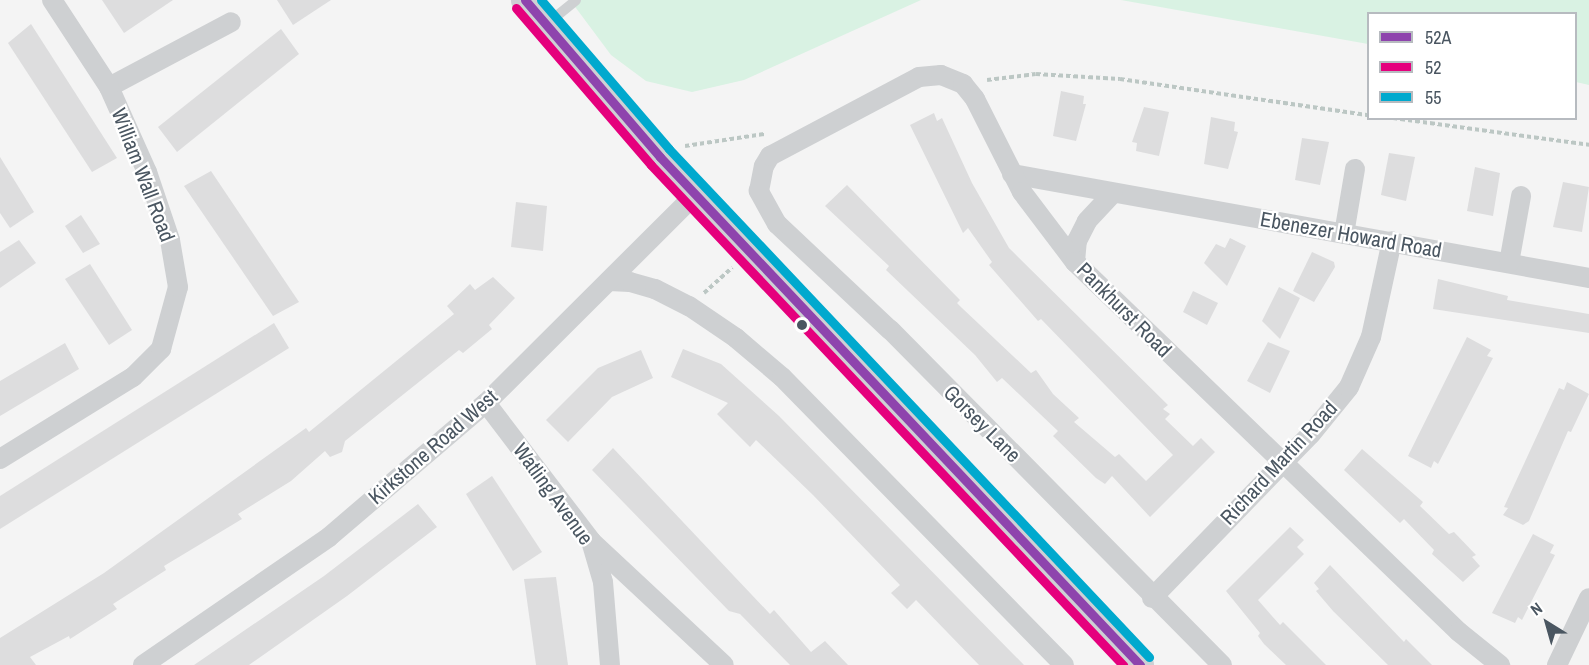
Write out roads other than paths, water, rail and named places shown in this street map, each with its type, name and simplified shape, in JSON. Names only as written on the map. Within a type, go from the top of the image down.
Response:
[{"type":"main road","points":[[525,0],[545,26],[695,195],[1140,665]]},
{"type":"street","name":"William Wall Road","points":[[0,459],[132,377],[161,349],[172,321],[178,288],[170,240],[147,172],[110,87],[52,0]]},
{"type":"street","points":[[110,87],[231,22]]},
{"type":"street","name":"Pankhurst Road","points":[[760,177],[770,156],[804,135],[919,77],[941,75],[963,84],[975,99],[1012,174],[1075,262],[1459,632],[1500,665]]},
{"type":"street","points":[[1344,234],[1355,169]]},
{"type":"street","name":"Ebenezer Howard Road","points":[[1012,174],[1589,278]]},
{"type":"street","name":"Gorsey Lane","points":[[760,177],[762,201],[777,224],[890,330],[1152,598],[1222,665]]},
{"type":"street","points":[[1075,262],[1077,241],[1087,221],[1113,193]]},
{"type":"street","name":"Kirkstone Road West","points":[[143,665],[329,537],[486,403],[695,195]]},
{"type":"street","points":[[1509,263],[1521,196]]},
{"type":"street","name":"Richard Martin Road","points":[[1152,598],[1333,409],[1361,363],[1382,293],[1392,241]]},
{"type":"street","points":[[609,281],[630,282],[689,306],[736,338],[782,377],[1065,665]]},
{"type":"street","name":"Watling Avenue","points":[[486,403],[591,541],[603,582],[610,665]]},
{"type":"street","points":[[591,541],[724,665]]},
{"type":"street","points":[[1557,665],[1589,598]]},
{"type":"lane","points":[[545,26],[576,0]]}]
